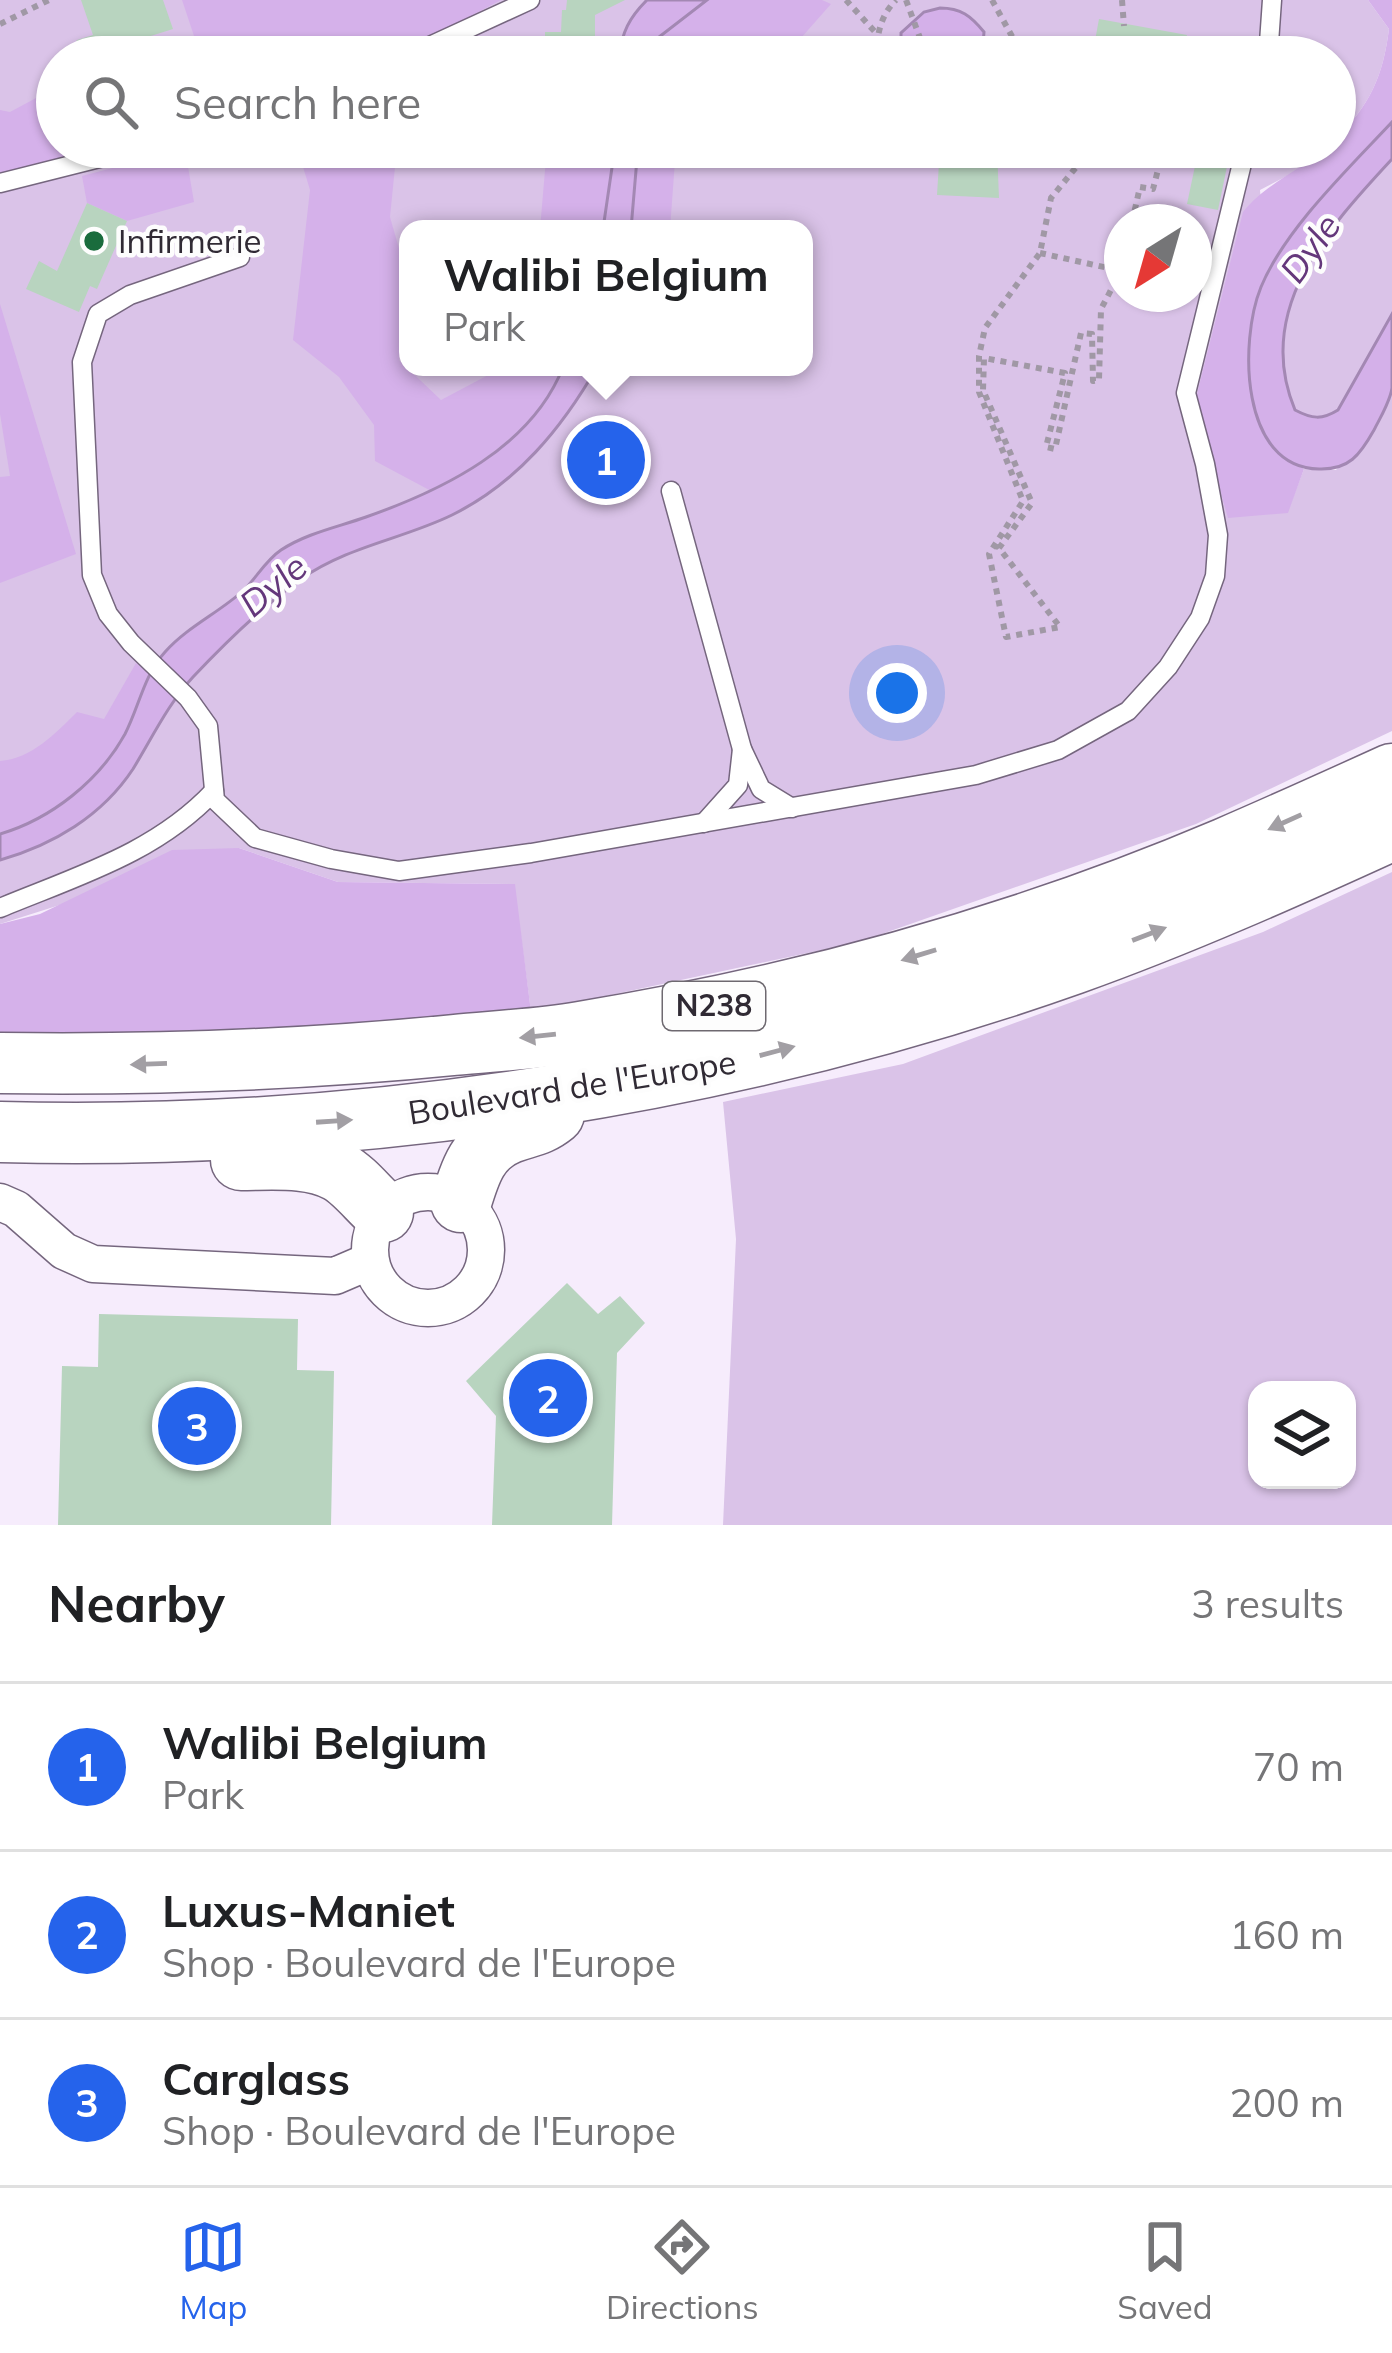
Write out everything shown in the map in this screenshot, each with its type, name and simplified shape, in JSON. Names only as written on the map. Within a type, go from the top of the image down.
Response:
[{"type":"highway","name":"Boulevard de l'Europe","points":[[0,1063],[129,1064],[348,1055],[577,1033],[735,1002],[904,960],[1062,909],[1222,850],[1392,774]]},
{"type":"highway","name":"Boulevard de l'Europe","points":[[25,1133],[249,1128],[422,1115],[756,1056],[915,1015],[1074,964],[1250,895],[1392,830]]},
{"type":"highway","points":[[461,1202],[471,1168],[486,1146],[508,1133],[539,1126],[580,1090]]},
{"type":"highway","points":[[25,1133],[101,1161],[287,1160],[322,1165],[340,1172],[377,1237]]},
{"type":"street","points":[[0,1202],[16,1209],[64,1251],[92,1264],[335,1276],[377,1237],[411,1194],[446,1194],[461,1202],[484,1230],[484,1270],[473,1289],[456,1302],[435,1309],[413,1307],[393,1298],[378,1282],[377,1237]]},
{"type":"lane","points":[[452,36],[530,0]]},
{"type":"lane","points":[[1269,36],[1272,0]]},
{"type":"lane","points":[[0,183],[60,168]]},
{"type":"lane","points":[[241,257],[130,295],[98,314],[82,362],[92,575],[108,614],[188,698],[208,726],[215,800],[255,838],[332,860],[399,871],[704,824],[976,775],[1058,750],[1128,711],[1168,667],[1200,618],[1215,576],[1218,535],[1186,393],[1241,168]]},
{"type":"lane","points":[[671,491],[742,749],[761,789],[792,808]]},
{"type":"lane","points":[[704,824],[738,784],[742,749]]},
{"type":"lane","points":[[0,908],[136,853],[186,821],[214,791]]},
{"type":"path","points":[[0,24],[49,0]]},
{"type":"path","points":[[846,0],[877,34],[896,0]]},
{"type":"path","points":[[906,0],[919,36]]},
{"type":"path","points":[[992,0],[1009,36]]},
{"type":"path","points":[[1122,0],[1124,26]]},
{"type":"path","points":[[1073,168],[1052,198],[1040,253],[985,328],[979,356],[979,392],[1023,501],[989,554],[1006,637],[1060,627],[999,548],[1032,502],[982,390],[984,358],[1065,373],[1046,447],[1055,449],[1082,333],[1092,334],[1093,381],[1099,380],[1104,303]]},
{"type":"path","points":[[1136,204],[1140,187],[1153,189],[1158,168]]},
{"type":"path","points":[[1040,253],[1104,266]]},
{"type":"shaded area","points":[[0,0],[1368,0],[1389,29],[1373,89],[1356,116],[1356,36],[36,36],[36,168],[1302,168],[1260,190],[1287,513],[1304,469],[1336,470],[1377,423],[1392,391],[1392,731],[1196,824],[859,942],[531,1012],[514,884],[338,882],[239,848],[0,924]]},
{"type":"shaded area","points":[[182,0],[501,0],[433,36],[194,36]]},
{"type":"shaded area","points":[[707,0],[822,0],[831,4],[803,36],[661,36]]},
{"type":"shaded area","points":[[1368,0],[1392,0],[1392,122],[1356,163],[1356,115],[1379,76],[1389,29]]},
{"type":"shaded area","points":[[36,98],[36,168],[0,177],[0,110],[10,112]]},
{"type":"shaded area","points":[[1392,159],[1392,314],[1338,410],[1321,417],[1306,415],[1295,410],[1285,373],[1284,338],[1291,305],[1322,243]]},
{"type":"shaded area","points":[[113,168],[188,168],[194,202],[127,221],[87,203],[82,176]]},
{"type":"shaded area","points":[[303,168],[395,168],[390,217],[399,248],[399,376],[416,376],[441,400],[486,376],[559,376],[540,407],[508,440],[433,492],[375,461],[374,425],[339,377],[293,340],[310,190]]},
{"type":"shaded area","points":[[545,168],[612,168],[604,220],[541,220]]},
{"type":"shaded area","points":[[636,168],[674,168],[671,220],[632,220]]},
{"type":"shaded area","points":[[1299,168],[1352,168],[1291,238],[1261,287],[1276,453],[1304,469],[1288,513],[1228,518],[1195,402],[1243,212]]},
{"type":"shaded area","points":[[0,304],[76,554],[0,583],[0,477],[10,476],[0,414]]},
{"type":"shaded area","points":[[136,663],[150,675],[127,729],[100,769],[54,809],[0,834],[0,761],[32,750],[77,712],[104,719]]},
{"type":"shaded area","points":[[239,848],[338,882],[515,884],[531,1012],[294,1033],[116,1037],[0,1033],[0,924],[40,914],[172,850]]},
{"type":"shaded area","points":[[1392,872],[1392,1525],[723,1525],[736,1239],[723,1102],[903,1064],[1263,932]]},
{"type":"water","points":[[647,0],[707,0],[660,36],[623,36]]},
{"type":"water","points":[[960,11],[984,36],[901,36],[924,12]]},
{"type":"water","name":"Dyle","points":[[1392,122],[1392,159],[1322,242],[1290,305],[1283,338],[1284,373],[1295,410],[1322,417],[1338,410],[1392,314],[1392,388],[1358,454],[1338,467],[1319,469],[1293,463],[1274,448],[1260,425],[1252,398],[1250,338],[1254,310],[1272,265],[1319,200],[1349,168],[1356,168],[1356,160]]},
{"type":"water","points":[[612,168],[636,168],[632,220],[604,220]]},
{"type":"water","name":"Dyle","points":[[558,376],[591,376],[553,432],[497,487],[452,515],[338,558],[287,590],[184,687],[133,769],[107,801],[57,837],[0,860],[0,834],[55,808],[102,767],[125,734],[158,661],[193,627],[235,598],[281,550],[454,479],[507,442],[549,395]]},
{"type":"building","points":[[81,0],[163,0],[173,29],[151,36],[93,35]]},
{"type":"building","points":[[567,0],[625,0],[595,15],[595,36],[545,36],[545,32],[561,32],[562,10]]},
{"type":"building","points":[[1099,19],[1187,35],[1187,36],[1096,36]]},
{"type":"building","points":[[939,168],[998,168],[999,198],[937,195]]},
{"type":"building","points":[[1195,168],[1227,168],[1218,210],[1212,204],[1187,204]]},
{"type":"building","name":"Infirmerie","points":[[87,203],[127,221],[97,289],[90,286],[79,312],[26,289],[39,261],[57,271]]},
{"type":"building","points":[[567,1283],[598,1314],[620,1296],[645,1323],[617,1353],[612,1525],[492,1525],[496,1416],[466,1381]]},
{"type":"building","points":[[99,1314],[298,1319],[297,1370],[334,1371],[331,1525],[58,1525],[62,1366],[98,1367]]},
{"type":"place","name":"Infirmerie","points":[[94,241]]},
{"type":"place","name":"Walibi Belgium","points":[[606,460]]},
{"type":"place","name":"Luxus-Maniet","points":[[548,1398]]},
{"type":"place","name":"Carglass","points":[[197,1426]]}]
